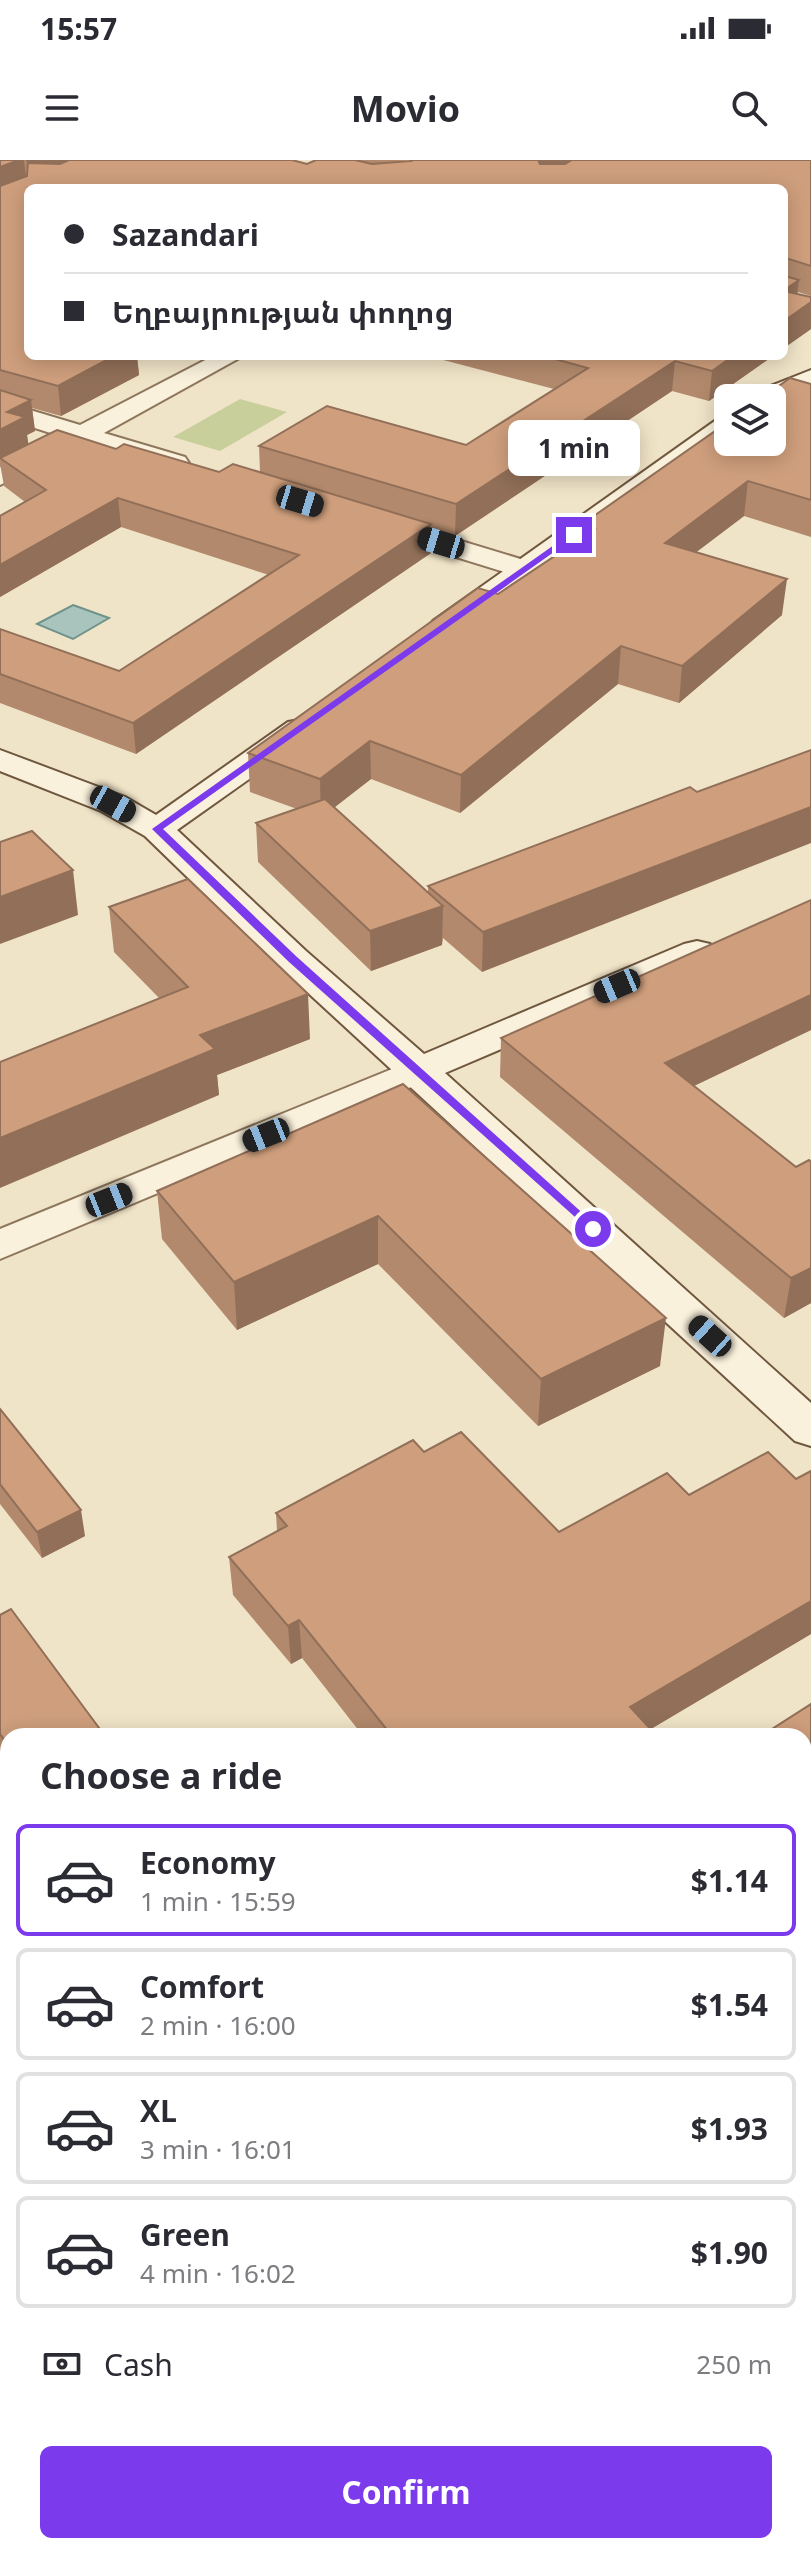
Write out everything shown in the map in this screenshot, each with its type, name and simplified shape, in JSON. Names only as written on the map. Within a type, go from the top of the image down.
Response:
[{"type":"street","points":[[0,477],[223,360]]},
{"type":"street","points":[[786,388],[811,377]]},
{"type":"street","points":[[0,409],[198,470]]},
{"type":"street","points":[[422,642],[527,570],[714,433]]},
{"type":"street","points":[[348,515],[527,570]]},
{"type":"street","points":[[157,829],[319,715]]},
{"type":"street","points":[[0,760],[113,804],[157,829],[293,959],[419,1070],[811,1429]]},
{"type":"street","points":[[0,1245],[724,941]]},
{"type":"green space","points":[[240,399],[287,412],[220,451],[173,437]]},
{"type":"water","points":[[73,605],[109,618],[73,639],[37,624]]},
{"type":"building","points":[[0,160],[19,160],[0,167]]},
{"type":"building","points":[[69,160],[292,160],[307,164],[316,160],[355,160],[372,164],[410,160],[538,160],[540,164],[565,164],[572,160],[811,160],[811,266],[788,259],[788,184],[24,184],[24,360],[107,360],[58,386],[0,370],[0,186],[27,176],[28,161],[60,164]]},
{"type":"building","points":[[788,277],[799,280],[788,287]]},
{"type":"building","points":[[788,292],[811,297],[811,302],[788,318]]},
{"type":"building","points":[[559,360],[727,360],[712,371],[675,361],[456,504],[259,446],[327,406],[466,445],[588,368]]},
{"type":"building","points":[[790,378],[811,384],[811,500],[748,481],[665,543],[787,579],[682,666],[621,646],[461,775],[370,741],[320,779],[248,753],[478,588],[498,594],[595,529],[581,525],[714,432],[714,456],[786,456],[786,384],[782,384]]},
{"type":"building","points":[[0,390],[31,400],[7,412],[25,417],[0,430]]},
{"type":"building","points":[[57,430],[116,449],[124,444],[219,472],[233,464],[431,524],[133,723],[0,674],[0,629],[119,671],[299,555],[118,498],[0,565],[0,516],[46,490],[0,458]]},
{"type":"building","points":[[811,750],[811,807],[483,932],[428,886],[690,787],[697,792]]},
{"type":"building","points":[[325,799],[443,906],[370,931],[256,823]]},
{"type":"building","points":[[32,831],[73,870],[0,897],[0,842]]},
{"type":"building","points":[[188,879],[308,994],[200,1035],[215,1049],[0,1138],[0,1062],[188,987],[109,907]]},
{"type":"building","points":[[811,900],[811,995],[665,1063],[796,1167],[809,1160],[811,1162],[811,1268],[791,1278],[501,1038]]},
{"type":"building","points":[[403,1084],[666,1318],[541,1379],[378,1216],[234,1282],[157,1191]]},
{"type":"building","points":[[0,1409],[81,1510],[37,1532],[0,1484]]},
{"type":"building","points":[[461,1432],[559,1532],[667,1473],[689,1495],[768,1452],[796,1479],[811,1471],[811,1601],[630,1707],[650,1728],[386,1728],[299,1620],[288,1626],[229,1557],[287,1526],[276,1513],[413,1440],[424,1452]]},
{"type":"building","points":[[11,1609],[99,1728],[0,1728],[0,1615]]},
{"type":"building","points":[[811,1704],[811,1728],[774,1728]]},
{"type":"route","points":[[574,535],[157,829],[293,959],[593,1229]]}]
